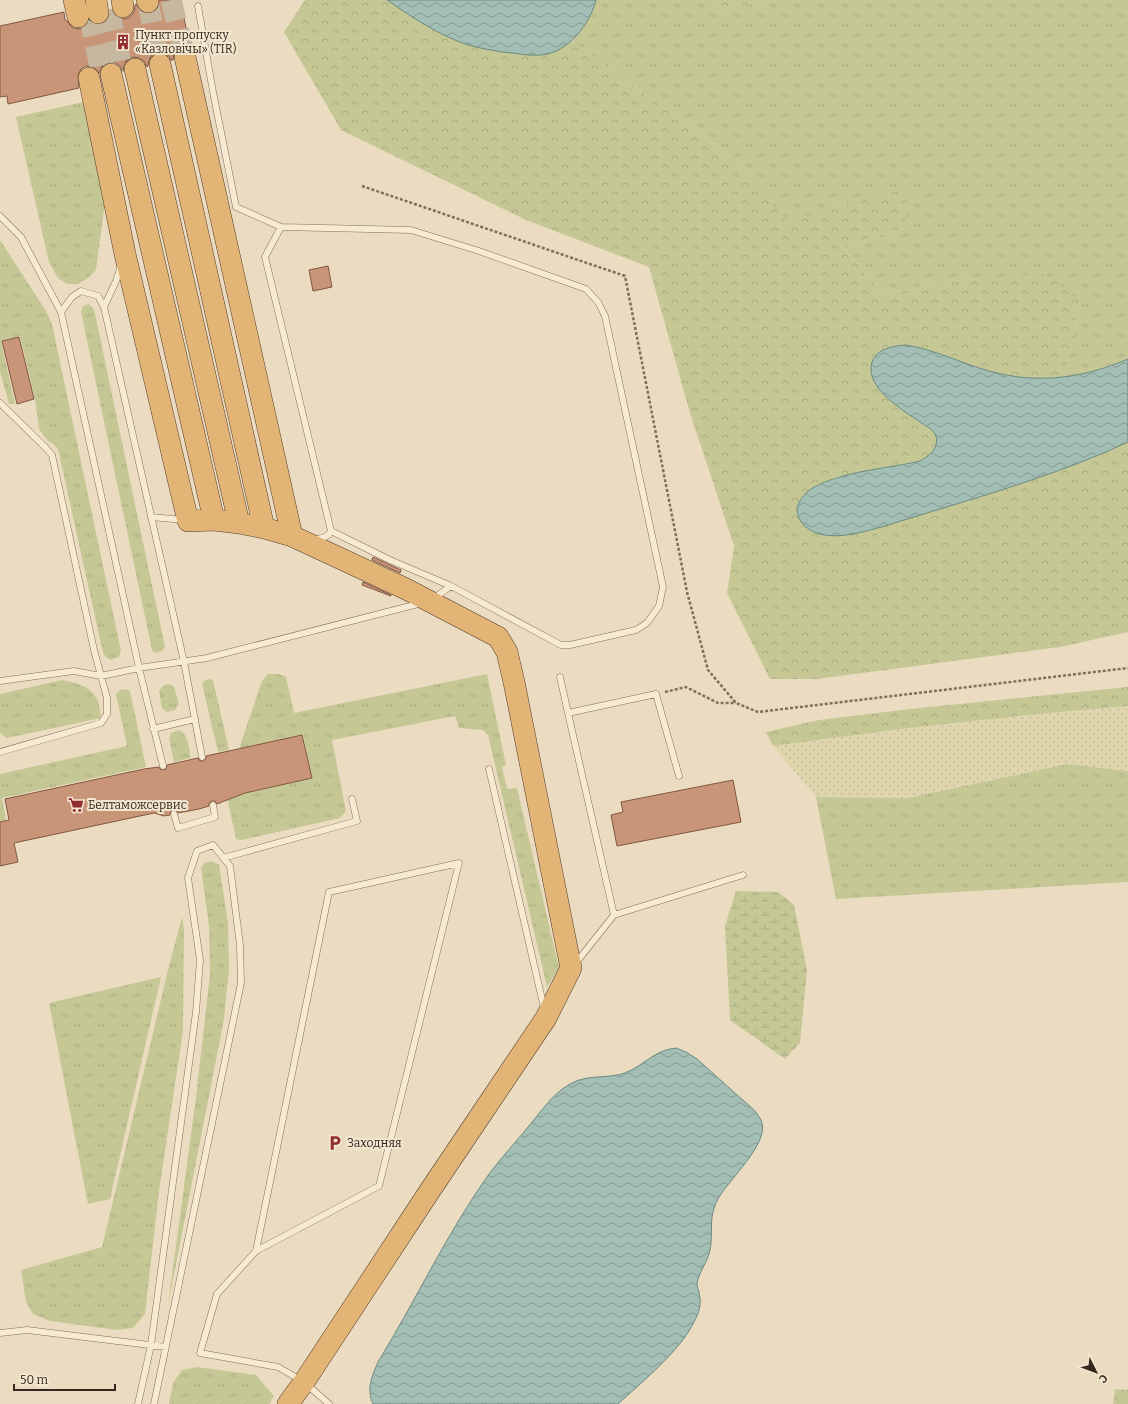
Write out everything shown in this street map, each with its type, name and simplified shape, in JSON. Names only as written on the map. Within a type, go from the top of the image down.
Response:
[{"type":"highway","points":[[136,69],[125,254],[246,527],[430,601],[498,637],[507,652],[514,682],[571,968],[546,1018],[288,1404]]},
{"type":"highway","points":[[136,69],[246,527]]},
{"type":"highway","points":[[136,69],[246,527]]},
{"type":"highway","points":[[136,69],[246,527]]},
{"type":"lane","points":[[198,6],[213,92],[236,206],[281,227],[411,230],[479,251],[586,290],[598,302],[605,316],[663,587],[659,606],[647,623],[636,630],[570,645],[561,645],[450,586],[390,560],[331,531]]},
{"type":"lane","points":[[0,216],[21,237],[61,312],[139,668],[163,766]]},
{"type":"lane","points":[[281,227],[265,257],[331,531]]},
{"type":"lane","points":[[104,307],[116,281],[125,254]]},
{"type":"lane","points":[[61,312],[72,296],[81,291],[98,296],[104,307],[184,662],[202,757]]},
{"type":"lane","points":[[0,403],[52,455],[94,650],[107,698],[107,714],[101,723],[0,752]]},
{"type":"lane","points":[[151,517],[246,527],[314,540],[325,537],[330,534],[331,531]]},
{"type":"lane","points":[[0,682],[74,671],[100,676],[139,668],[207,658],[430,601],[450,586]]},
{"type":"lane","points":[[560,677],[614,915]]},
{"type":"lane","points":[[568,713],[656,694],[679,776]]},
{"type":"lane","points":[[153,729],[195,720]]},
{"type":"lane","points":[[489,769],[546,1018]]},
{"type":"lane","points":[[223,858],[357,821],[352,799]]},
{"type":"lane","points":[[174,814],[178,828],[215,817],[213,805]]},
{"type":"lane","points":[[138,1404],[151,1345],[196,1012],[200,960],[188,878],[196,851],[213,845],[230,866],[240,945],[241,983],[154,1404]]},
{"type":"lane","points":[[256,1251],[329,892],[459,863],[379,1186],[256,1251],[218,1294],[200,1353],[278,1367],[304,1382],[329,1404]]},
{"type":"lane","points":[[571,968],[614,915],[743,875]]},
{"type":"lane","points":[[0,1333],[27,1330],[166,1347]]},
{"type":"path","points":[[362,186],[625,276],[691,607],[708,670],[736,703]]},
{"type":"path","points":[[656,694],[686,687],[718,703],[736,703],[758,712],[1128,668]]},
{"type":"shaded area","points":[[1128,706],[1128,771],[1067,764],[908,798],[816,797],[773,746],[852,735],[1007,717]]},
{"type":"green space","points":[[305,0],[387,0],[436,31],[477,48],[523,54],[558,50],[572,41],[729,155],[789,223],[856,198],[909,190],[905,228],[842,247],[883,294],[976,278],[1047,274],[1080,302],[1065,377],[1031,378],[1003,375],[951,359],[888,399],[932,430],[937,439],[937,443],[933,451],[921,461],[836,477],[822,483],[801,522],[817,532],[832,535],[849,534],[867,530],[1002,489],[1080,462],[1128,442],[1128,632],[1060,647],[817,679],[770,679],[727,593],[734,546],[690,413],[649,267],[526,220],[341,130],[284,32]]},
{"type":"green space","points":[[596,0],[714,0],[722,9],[766,0],[1128,0],[1128,359],[1092,372],[1065,377],[1080,302],[976,278],[883,294],[842,247],[905,228],[856,198],[789,224],[729,155],[572,41],[587,22]]},
{"type":"green space","points":[[714,0],[766,0],[722,9]]},
{"type":"green space","points":[[88,101],[103,172],[104,210],[96,270],[88,278],[78,284],[67,284],[58,278],[49,262],[16,117]]},
{"type":"green space","points":[[0,240],[46,311],[52,324],[121,651],[119,657],[111,660],[103,653],[58,449],[54,444],[48,441],[39,429],[35,400],[20,336],[1,341],[15,404],[9,404],[0,371]]},
{"type":"green space","points":[[89,304],[94,309],[165,647],[162,651],[155,653],[152,650],[81,312],[83,306]]},
{"type":"green space","points":[[268,674],[278,674],[286,677],[294,713],[487,674],[506,765],[502,767],[507,789],[517,788],[559,968],[547,987],[488,735],[483,730],[459,728],[455,716],[332,740],[346,811],[340,818],[242,840],[236,839],[227,797],[312,778],[303,735],[239,749],[262,681]]},
{"type":"green space","points":[[209,679],[213,680],[229,750],[218,752],[202,684],[204,681]]},
{"type":"green space","points":[[62,680],[78,684],[91,691],[98,701],[101,718],[7,738],[2,735],[0,732],[0,694]]},
{"type":"green space","points":[[168,684],[174,687],[179,704],[175,710],[167,712],[162,708],[159,691],[163,686]]},
{"type":"green space","points":[[1128,687],[1128,706],[950,723],[773,746],[766,732],[819,720],[910,709]]},
{"type":"green space","points":[[126,689],[130,691],[146,767],[2,798],[6,820],[0,822],[0,774],[127,746],[116,694],[120,690]]},
{"type":"green space","points":[[179,730],[187,739],[191,758],[174,762],[169,738],[171,733]]},
{"type":"green space","points":[[1067,764],[1128,771],[1128,882],[836,899],[816,797],[908,798]]},
{"type":"green space","points":[[212,861],[219,865],[228,923],[229,970],[224,1019],[168,1305],[196,1097],[210,974],[209,926],[201,868],[204,863]]},
{"type":"green space","points":[[736,891],[778,892],[794,905],[807,970],[800,1043],[785,1059],[730,1020],[725,926]]},
{"type":"green space","points":[[182,917],[184,929],[183,1031],[159,1191],[145,1314],[133,1328],[117,1330],[50,1321],[33,1314],[26,1302],[21,1270],[102,1247]]},
{"type":"green space","points":[[161,977],[110,1199],[88,1204],[49,1003]]},
{"type":"green space","points":[[197,1367],[256,1375],[274,1396],[269,1404],[169,1404],[173,1383],[182,1370]]},
{"type":"green space","points":[[1115,1389],[1128,1390],[1128,1404],[1113,1404]]},
{"type":"water","points":[[387,0],[596,0],[589,18],[569,43],[551,53],[526,55],[478,48],[466,44],[429,27]]},
{"type":"water","points":[[906,345],[934,352],[979,368],[1017,377],[1054,378],[1073,376],[1091,372],[1128,359],[1128,442],[1039,478],[885,526],[856,533],[834,536],[814,532],[803,524],[797,511],[801,498],[811,489],[836,478],[850,474],[920,461],[929,455],[935,447],[937,439],[932,430],[902,410],[882,393],[875,383],[871,373],[874,357],[891,347]]},
{"type":"water","points":[[676,1048],[697,1059],[754,1110],[762,1123],[762,1131],[754,1151],[724,1190],[715,1205],[712,1218],[710,1250],[697,1284],[700,1297],[700,1308],[688,1333],[680,1344],[660,1366],[618,1404],[373,1404],[370,1388],[372,1377],[378,1362],[445,1243],[489,1174],[547,1104],[570,1084],[583,1079],[625,1073],[655,1055],[668,1049]]},
{"type":"building","points":[[159,0],[180,0],[190,46],[183,45],[177,48],[174,53],[173,60],[171,60],[169,56],[164,53],[158,52],[152,55],[147,67],[144,61],[139,58],[133,57],[127,60],[124,65],[123,72],[120,66],[114,62],[108,62],[103,65],[99,73],[93,67],[86,66],[81,69],[78,75],[79,88],[8,104],[7,96],[0,97],[0,26],[64,12],[65,20],[74,28],[80,29],[86,26],[89,21],[99,25],[105,23],[109,17],[110,10],[112,10],[114,15],[119,18],[124,19],[130,17],[134,12],[136,4],[142,12],[148,14],[153,13],[158,8]]},
{"type":"building","points":[[328,266],[332,287],[313,291],[309,270]]},
{"type":"building","points":[[19,337],[34,399],[17,404],[2,341]]},
{"type":"building","points":[[373,557],[401,570],[400,573],[372,560]]},
{"type":"building","points":[[363,582],[391,595],[391,596],[362,585]]},
{"type":"building","points":[[302,735],[312,778],[245,793],[217,804],[215,801],[212,801],[209,803],[209,806],[199,809],[178,813],[177,811],[173,810],[171,811],[170,815],[164,816],[154,813],[14,843],[18,862],[0,866],[0,822],[9,820],[5,799],[144,769],[159,767],[160,769],[164,770],[166,769],[167,765],[198,758],[200,761],[203,761],[206,759],[206,756]]},
{"type":"building","points":[[733,780],[741,822],[617,846],[611,815],[623,812],[621,802]]},
{"type":"tunnel","points":[[171,0],[185,57]]},
{"type":"tunnel","points":[[148,2],[160,64]]},
{"type":"tunnel","points":[[109,10],[123,72]]},
{"type":"tunnel","points":[[89,15],[102,76]]},
{"type":"place","name":"Пункт пропуску «Казловічы» (TIR)","points":[[123,42]]},
{"type":"place","name":"Белтаможсервис","points":[[76,805]]},
{"type":"place","name":"Заходняя","points":[[335,1143]]}]
